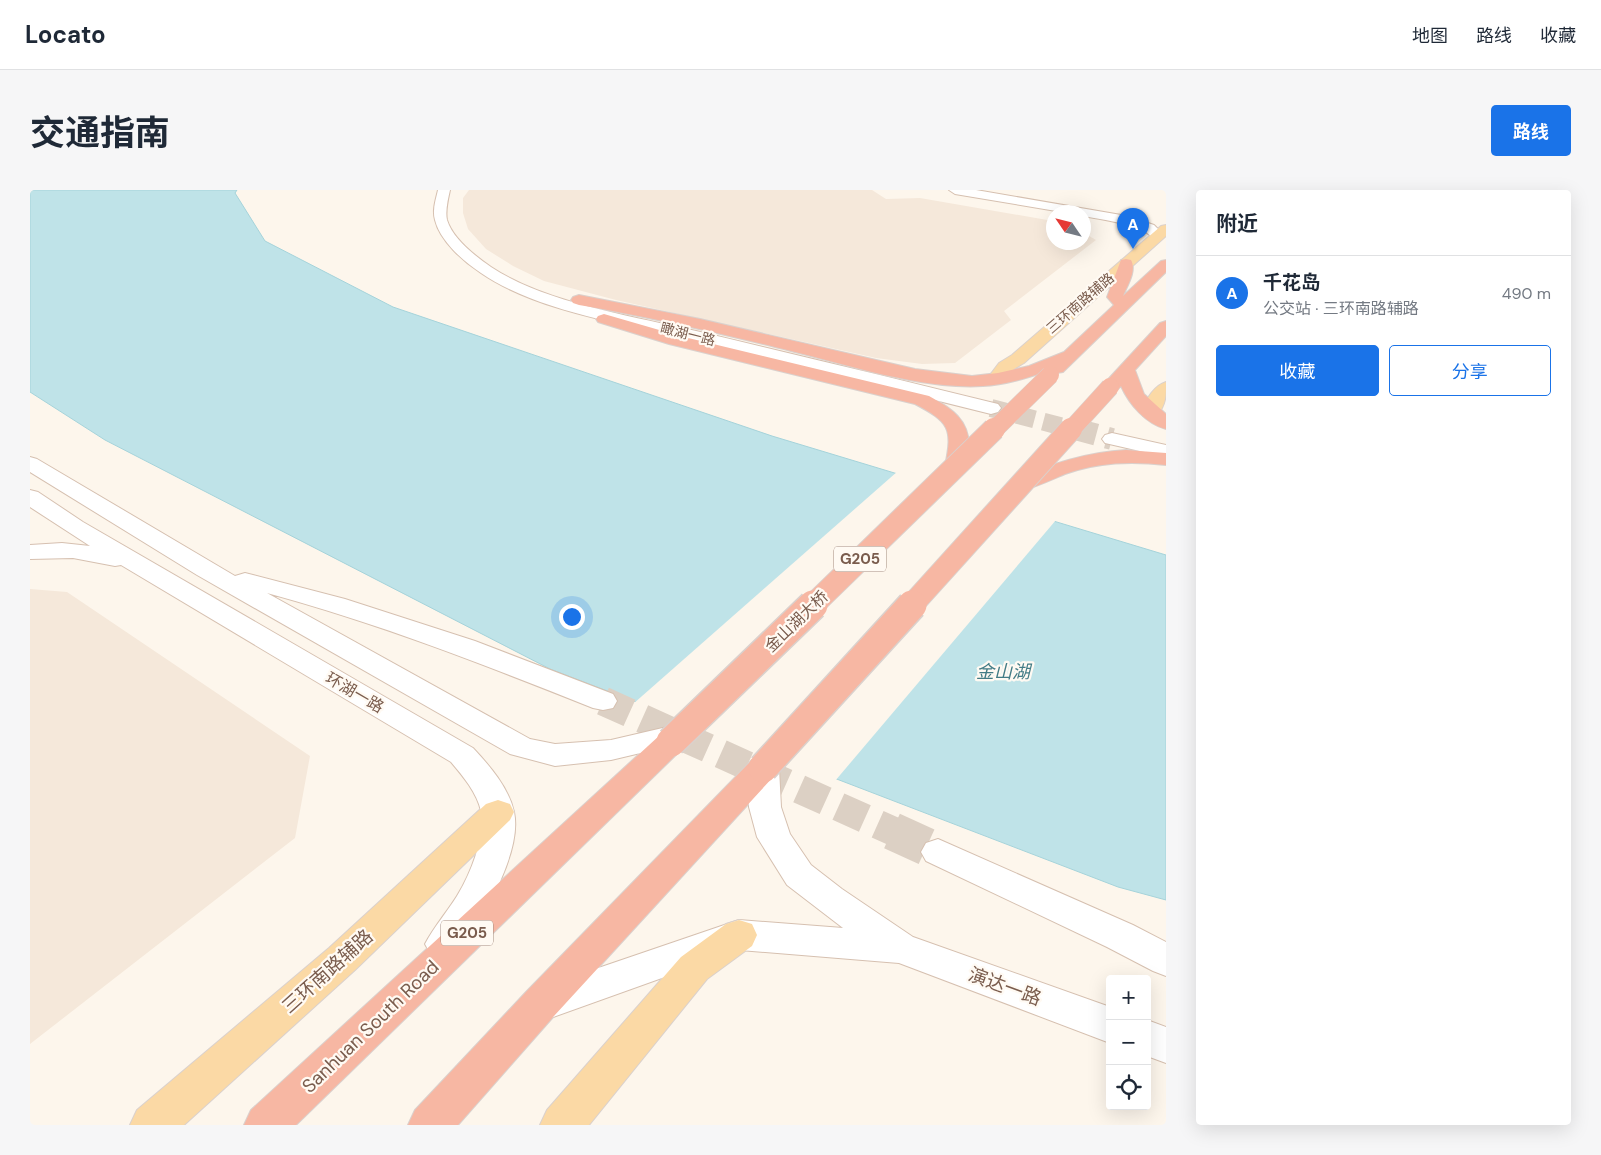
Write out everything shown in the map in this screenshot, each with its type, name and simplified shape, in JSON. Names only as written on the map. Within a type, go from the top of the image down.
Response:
[{"type":"highway","points":[[1123,305],[1114,297],[1126,263]]},
{"type":"highway","name":"G205","points":[[1071,355],[1166,264]]},
{"type":"highway","points":[[576,303],[699,324],[919,374],[973,381],[1028,373],[1071,355]]},
{"type":"highway","points":[[576,303],[589,314],[652,334],[922,400],[942,410],[958,429],[960,445],[956,466]]},
{"type":"highway","points":[[430,1125],[540,1004],[763,768],[1166,326]]},
{"type":"highway","name":"金山湖大桥","points":[[675,738],[1071,355]]},
{"type":"highway","points":[[1118,378],[1128,383],[1135,397],[1158,417]]},
{"type":"highway","points":[[1021,484],[1070,465],[1107,456],[1127,455],[1166,459]]},
{"type":"highway","name":"Sanhuan South Road","points":[[266,1125],[675,738]]},
{"type":"main road","name":"三环南路辅路","points":[[996,379],[1005,367],[1018,359],[1126,263],[1161,223]]},
{"type":"main road","points":[[1158,417],[1155,402],[1166,388]]},
{"type":"main road","name":"三环南路辅路","points":[[152,1125],[342,959],[498,812]]},
{"type":"main road","points":[[562,1125],[694,968],[739,935]]},
{"type":"street","name":"瞰湖一路","points":[[444,190],[441,220],[451,236],[473,261],[515,285],[576,303],[994,405]]},
{"type":"street","points":[[455,206],[456,190]]},
{"type":"street","points":[[955,190],[1127,220],[1149,228],[1161,223]]},
{"type":"street","points":[[981,190],[1130,215],[1161,223]]},
{"type":"street","name":"瞰湖一路","points":[[462,229],[477,248],[510,274],[576,303]]},
{"type":"street","points":[[1166,441],[1114,434],[1166,451]]},
{"type":"street","name":"环湖一路","points":[[30,463],[206,570],[521,747],[555,754],[611,750],[675,738]]},
{"type":"street","name":"环湖一路","points":[[30,497],[67,522],[462,755],[477,771],[498,812]]},
{"type":"street","points":[[30,540],[100,507]]},
{"type":"street","points":[[30,523],[67,522]]},
{"type":"street","points":[[30,552],[85,552],[106,556],[146,569]]},
{"type":"street","points":[[206,570],[336,604],[465,648],[603,701]]},
{"type":"street","points":[[763,768],[765,807],[774,837],[799,875],[829,899],[900,948]]},
{"type":"street","points":[[420,978],[462,918],[487,876],[496,840],[498,812]]},
{"type":"street","points":[[938,852],[1120,936],[1166,960]]},
{"type":"street","points":[[540,1004],[739,935],[900,948]]},
{"type":"street","name":"演达一路","points":[[900,948],[1106,1024]]},
{"type":"street","points":[[1151,1039],[1166,1045]]},
{"type":"shaded area","points":[[469,190],[872,190],[886,199],[920,198],[1046,220],[1046,250],[1083,250],[1004,311],[1011,320],[955,363],[922,364],[876,358],[616,300],[544,281],[513,266],[486,249],[468,229],[463,213],[463,198]]},
{"type":"shaded area","points":[[1091,237],[1096,240],[1091,244]]},
{"type":"shaded area","points":[[30,589],[67,592],[310,756],[295,838],[30,1044]]},
{"type":"water","name":"金山湖","points":[[33,190],[237,190],[235,193],[265,241],[393,307],[772,436],[1166,555],[1166,900],[1118,887],[550,669],[105,440],[30,392],[30,192]]},
{"type":"pier","points":[[898,471],[1056,520],[835,781],[633,704]]},
{"type":"tunnel","points":[[991,408],[1079,431]]},
{"type":"tunnel","points":[[1075,429],[1112,439]]},
{"type":"tunnel","points":[[603,701],[895,832]]},
{"type":"tunnel","points":[[892,831],[938,852]]},
{"type":"place","name":"千花岛","points":[[1133,249]]}]
